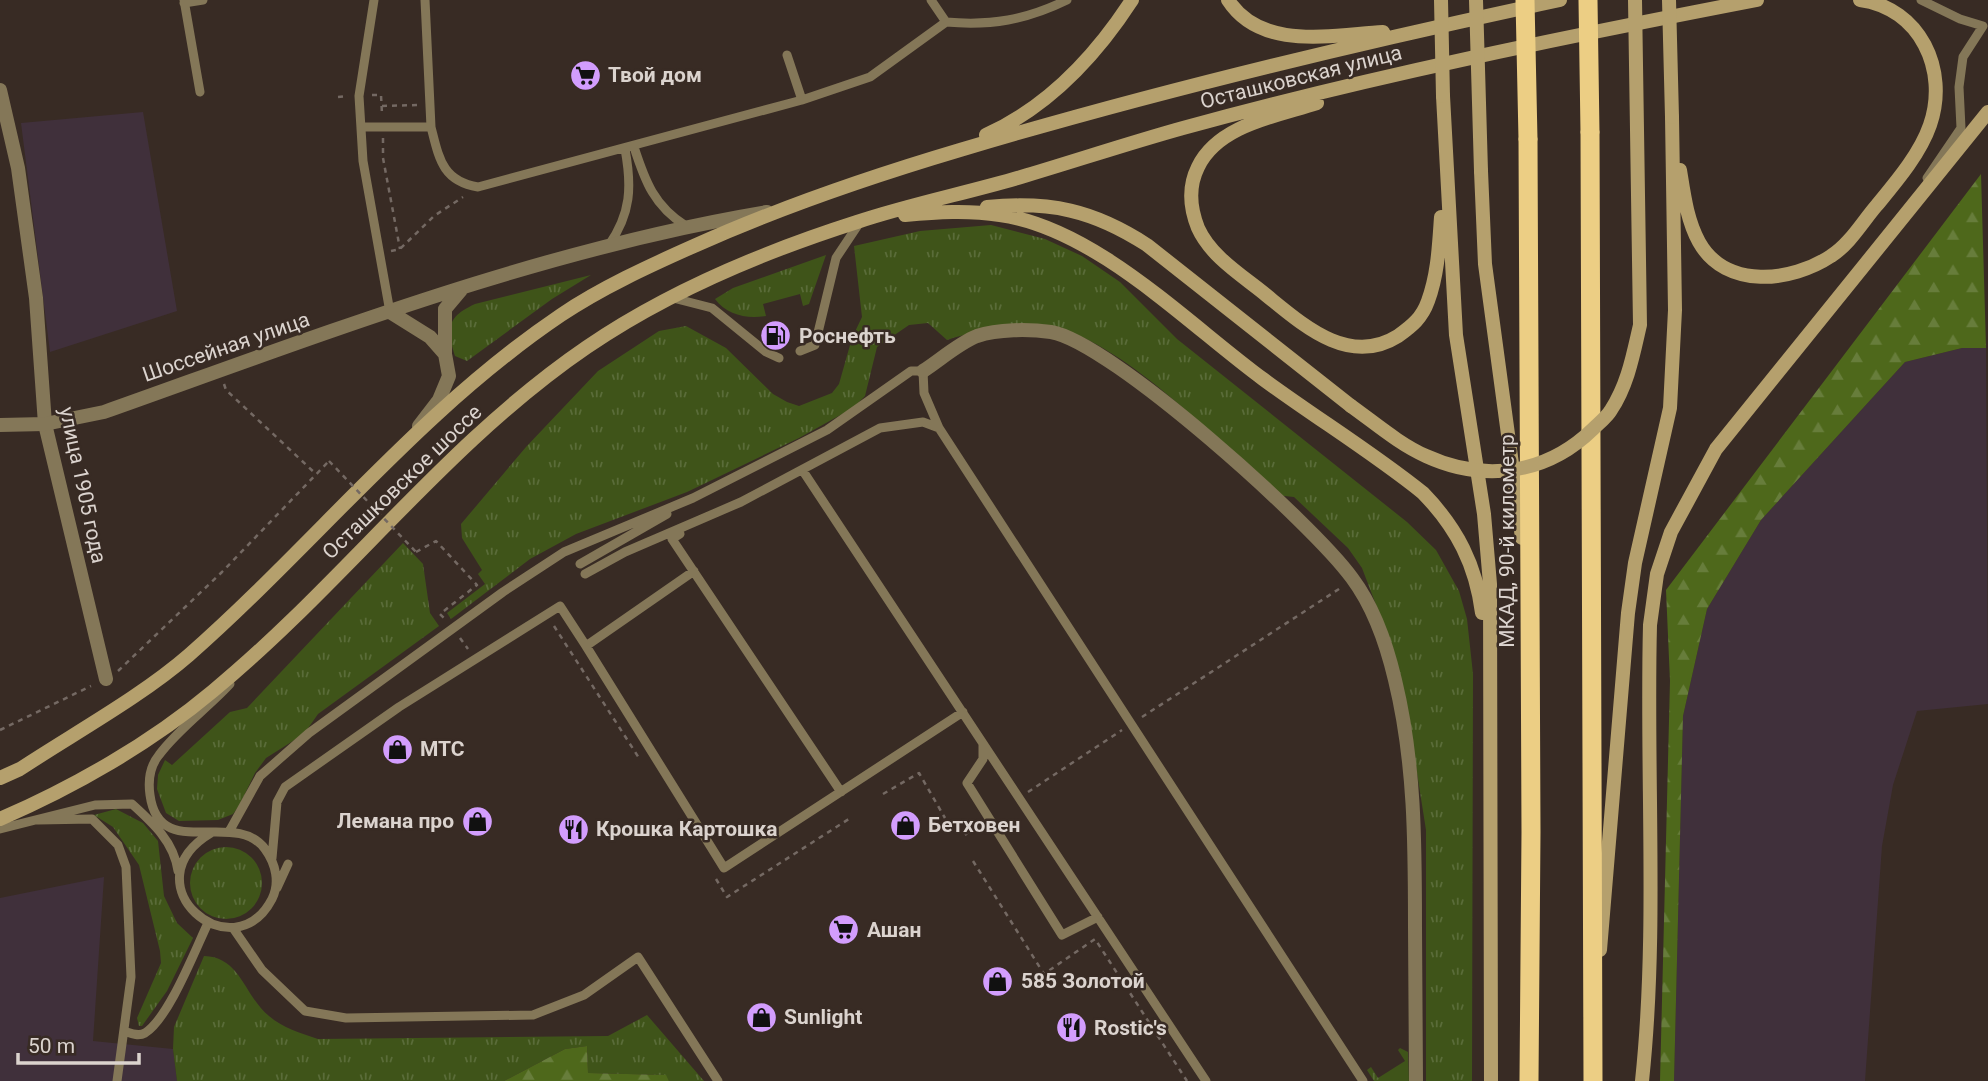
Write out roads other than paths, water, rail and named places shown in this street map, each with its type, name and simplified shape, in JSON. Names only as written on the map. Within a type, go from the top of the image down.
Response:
[{"type":"highway","name":"МКАД, 90-й километр","points":[[1525,0],[1530,594],[1529,1081]]},
{"type":"highway","points":[[1588,0],[1593,1081]]},
{"type":"main road","points":[[935,158],[1003,127],[1058,89],[1105,37],[1132,0]]},
{"type":"main road","points":[[1228,0],[1244,18],[1263,30],[1289,37],[1416,31]]},
{"type":"main road","points":[[1441,0],[1445,176],[1456,335],[1484,514],[1490,584],[1491,1081]]},
{"type":"main road","points":[[1476,0],[1485,264],[1530,594]]},
{"type":"main road","name":"Осташковская улица","points":[[860,180],[1173,90],[1416,31],[1560,0]]},
{"type":"main road","points":[[862,220],[1016,204],[1080,211],[1117,226],[1147,245],[1351,406],[1426,456],[1468,471],[1505,472],[1544,464],[1579,443],[1610,412],[1629,376],[1640,325],[1635,0]]},
{"type":"main road","points":[[1594,1028],[1628,613],[1635,563],[1668,419],[1674,374],[1669,0]]},
{"type":"main road","name":"Осташковская улица","points":[[862,220],[1018,178],[1183,128],[1408,72],[1763,0]]},
{"type":"main road","points":[[1672,117],[1688,216],[1700,243],[1711,257],[1740,274],[1759,278],[1783,276],[1831,256],[1899,178],[1930,125],[1935,91],[1931,64],[1922,38],[1904,17],[1882,3],[1860,0]]},
{"type":"main road","points":[[1408,72],[1233,131],[1212,147],[1198,166],[1191,187],[1191,208],[1200,231],[1218,256],[1304,325],[1335,343],[1366,348],[1391,340],[1415,325],[1427,303],[1436,274],[1445,176]]},
{"type":"main road","points":[[1642,1081],[1650,965],[1650,637],[1657,574],[1671,532],[1716,449],[1988,112]]},
{"type":"main road","name":"Осташковское шоссе","points":[[0,778],[31,762],[184,659],[256,594],[411,437],[485,372],[563,313],[650,266],[772,211],[860,180]]},
{"type":"main road","points":[[952,210],[1003,215],[1049,229],[1093,251],[1423,493],[1445,516],[1470,559],[1479,590],[1489,665]]},
{"type":"main road","name":"Осташковское шоссе","points":[[0,819],[37,803],[129,750],[211,694],[286,626],[441,468],[585,348],[668,297],[758,257],[862,220]]},
{"type":"street","name":"улица 1905 года","points":[[0,90],[18,168],[36,298],[44,424],[106,679]]},
{"type":"street","name":"Шоссейная улица","points":[[0,425],[44,424],[104,412],[462,289],[686,226],[772,211]]},
{"type":"street","points":[[411,437],[439,400],[449,376],[444,354],[445,309],[462,289]]},
{"type":"street","points":[[390,312],[430,337],[444,354]]},
{"type":"street","points":[[923,370],[976,337],[1006,331],[1051,332],[1079,341],[1128,374],[1192,426],[1312,533],[1353,579],[1371,610],[1395,678],[1409,759],[1415,847],[1416,1081]]},
{"type":"lane","points":[[200,92],[184,2],[203,0]]},
{"type":"lane","points":[[374,0],[359,96],[363,161],[390,312]]},
{"type":"lane","points":[[425,0],[430,127],[441,163],[452,178],[478,187],[802,100],[870,77],[946,22],[983,25],[1011,22],[1067,0]]},
{"type":"lane","points":[[931,0],[946,22]]},
{"type":"lane","points":[[1880,245],[1961,128],[1959,87],[1963,57],[1983,26],[1960,19],[1921,0]]},
{"type":"lane","points":[[788,55],[802,100]]},
{"type":"lane","points":[[361,127],[430,127]]},
{"type":"lane","points":[[629,148],[667,214],[686,226]]},
{"type":"lane","points":[[609,246],[626,217],[630,200],[629,148]]},
{"type":"lane","points":[[800,351],[815,345],[836,258],[862,220]]},
{"type":"lane","points":[[668,297],[695,301],[712,308],[766,352],[779,358]]},
{"type":"lane","points":[[580,564],[693,498],[827,430],[911,371],[923,370],[924,393],[939,428],[1363,1081]]},
{"type":"lane","points":[[585,574],[625,552],[706,519],[803,471],[880,428],[923,422],[939,428]]},
{"type":"lane","points":[[803,471],[1206,1081]]},
{"type":"lane","points":[[230,830],[260,776],[309,733],[391,676],[452,627],[564,551],[693,498]]},
{"type":"lane","points":[[706,519],[673,539],[841,792]]},
{"type":"lane","points":[[586,646],[694,571]]},
{"type":"lane","points":[[274,895],[276,878],[272,858],[277,802],[285,787],[399,707],[560,606],[724,868],[963,712]]},
{"type":"lane","points":[[272,858],[261,843],[246,834],[230,830],[184,834],[161,821],[152,807],[148,781],[158,756],[286,626]]},
{"type":"lane","points":[[983,743],[983,758],[967,783],[1062,935],[1098,917]]},
{"type":"lane","points":[[0,829],[95,805],[132,804],[156,825],[176,856],[182,895],[193,913],[208,923],[233,928],[249,923],[266,909],[288,864]]},
{"type":"lane","points":[[38,821],[92,819],[118,845],[126,867],[131,977],[117,1081]]},
{"type":"lane","points":[[179,875],[185,855],[195,842],[211,833]]},
{"type":"lane","points":[[124,1031],[137,1035],[145,1033],[168,1006],[208,923]]},
{"type":"lane","points":[[233,928],[262,970],[305,1011],[346,1018],[533,1015],[584,995],[638,957],[718,1081]]},
{"type":"place","name":"Твой дом","points":[[585,75]]},
{"type":"place","name":"Роснефть","points":[[776,336]]},
{"type":"place","name":"МТС","points":[[397,749]]},
{"type":"place","name":"Лемана про","points":[[477,821]]},
{"type":"place","name":"Бетховен","points":[[905,825]]},
{"type":"place","name":"Крошка Картошка","points":[[573,829]]},
{"type":"place","name":"Ашан","points":[[844,930]]},
{"type":"place","name":"585 Золотой","points":[[998,981]]},
{"type":"place","name":"Sunlight","points":[[761,1017]]},
{"type":"place","name":"Rostic's","points":[[1071,1028]]}]
